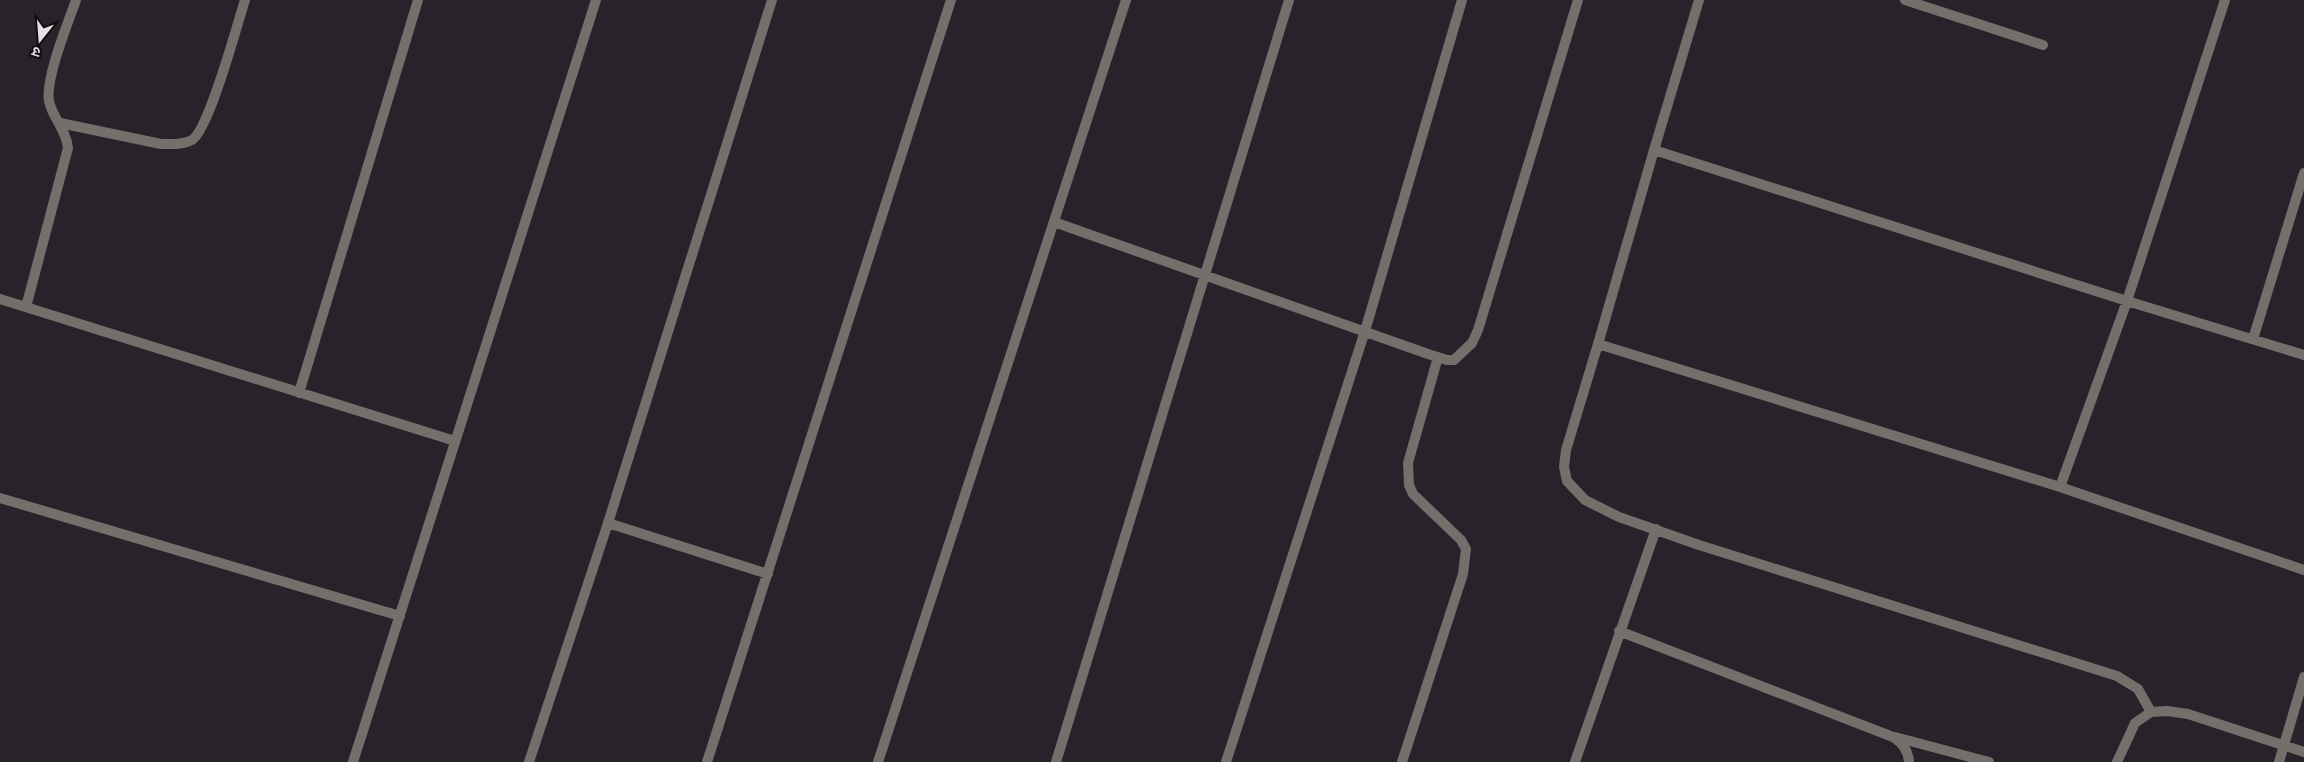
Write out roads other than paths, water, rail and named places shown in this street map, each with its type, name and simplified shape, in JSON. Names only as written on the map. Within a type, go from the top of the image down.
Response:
[{"type":"street","points":[[26,307],[67,154],[67,141],[49,102],[48,91],[76,0]]},
{"type":"street","points":[[60,123],[161,144],[191,140],[200,132],[209,111],[245,0]]},
{"type":"street","points":[[299,392],[418,0]]},
{"type":"street","points":[[353,762],[596,0]]},
{"type":"street","points":[[529,762],[608,523],[772,0]]},
{"type":"street","points":[[708,762],[951,0]]},
{"type":"street","points":[[878,762],[1126,0]]},
{"type":"street","points":[[1056,762],[1289,0]]},
{"type":"street","points":[[1226,762],[1365,331],[1462,0]]},
{"type":"street","points":[[1054,222],[1438,357],[1454,360],[1472,343],[1478,330],[1578,0]]},
{"type":"street","points":[[1699,0],[1566,450],[1564,467],[1567,481],[1585,500],[1598,508],[1699,545],[2117,676],[2138,689],[2152,712]]},
{"type":"street","points":[[1904,0],[2043,45]]},
{"type":"street","points":[[2060,487],[2127,301],[2225,0]]},
{"type":"street","points":[[1654,150],[2127,301],[2304,355]]},
{"type":"street","points":[[2253,339],[2304,173]]},
{"type":"street","points":[[0,299],[455,441]]},
{"type":"street","points":[[1598,344],[2060,487],[2304,570]]},
{"type":"street","points":[[1402,762],[1463,574],[1466,549],[1461,540],[1413,494],[1409,485],[1408,463],[1438,357]]},
{"type":"street","points":[[0,498],[400,616]]},
{"type":"street","points":[[608,523],[768,574]]},
{"type":"street","points":[[1575,762],[1656,529]]},
{"type":"street","points":[[1619,631],[1893,737],[1989,762]]},
{"type":"street","points":[[2279,762],[2304,677]]},
{"type":"street","points":[[2117,762],[2135,723],[2152,712],[2167,711],[2188,714],[2304,752]]},
{"type":"street","points":[[1893,737],[1902,743],[1908,753],[1909,762]]}]
